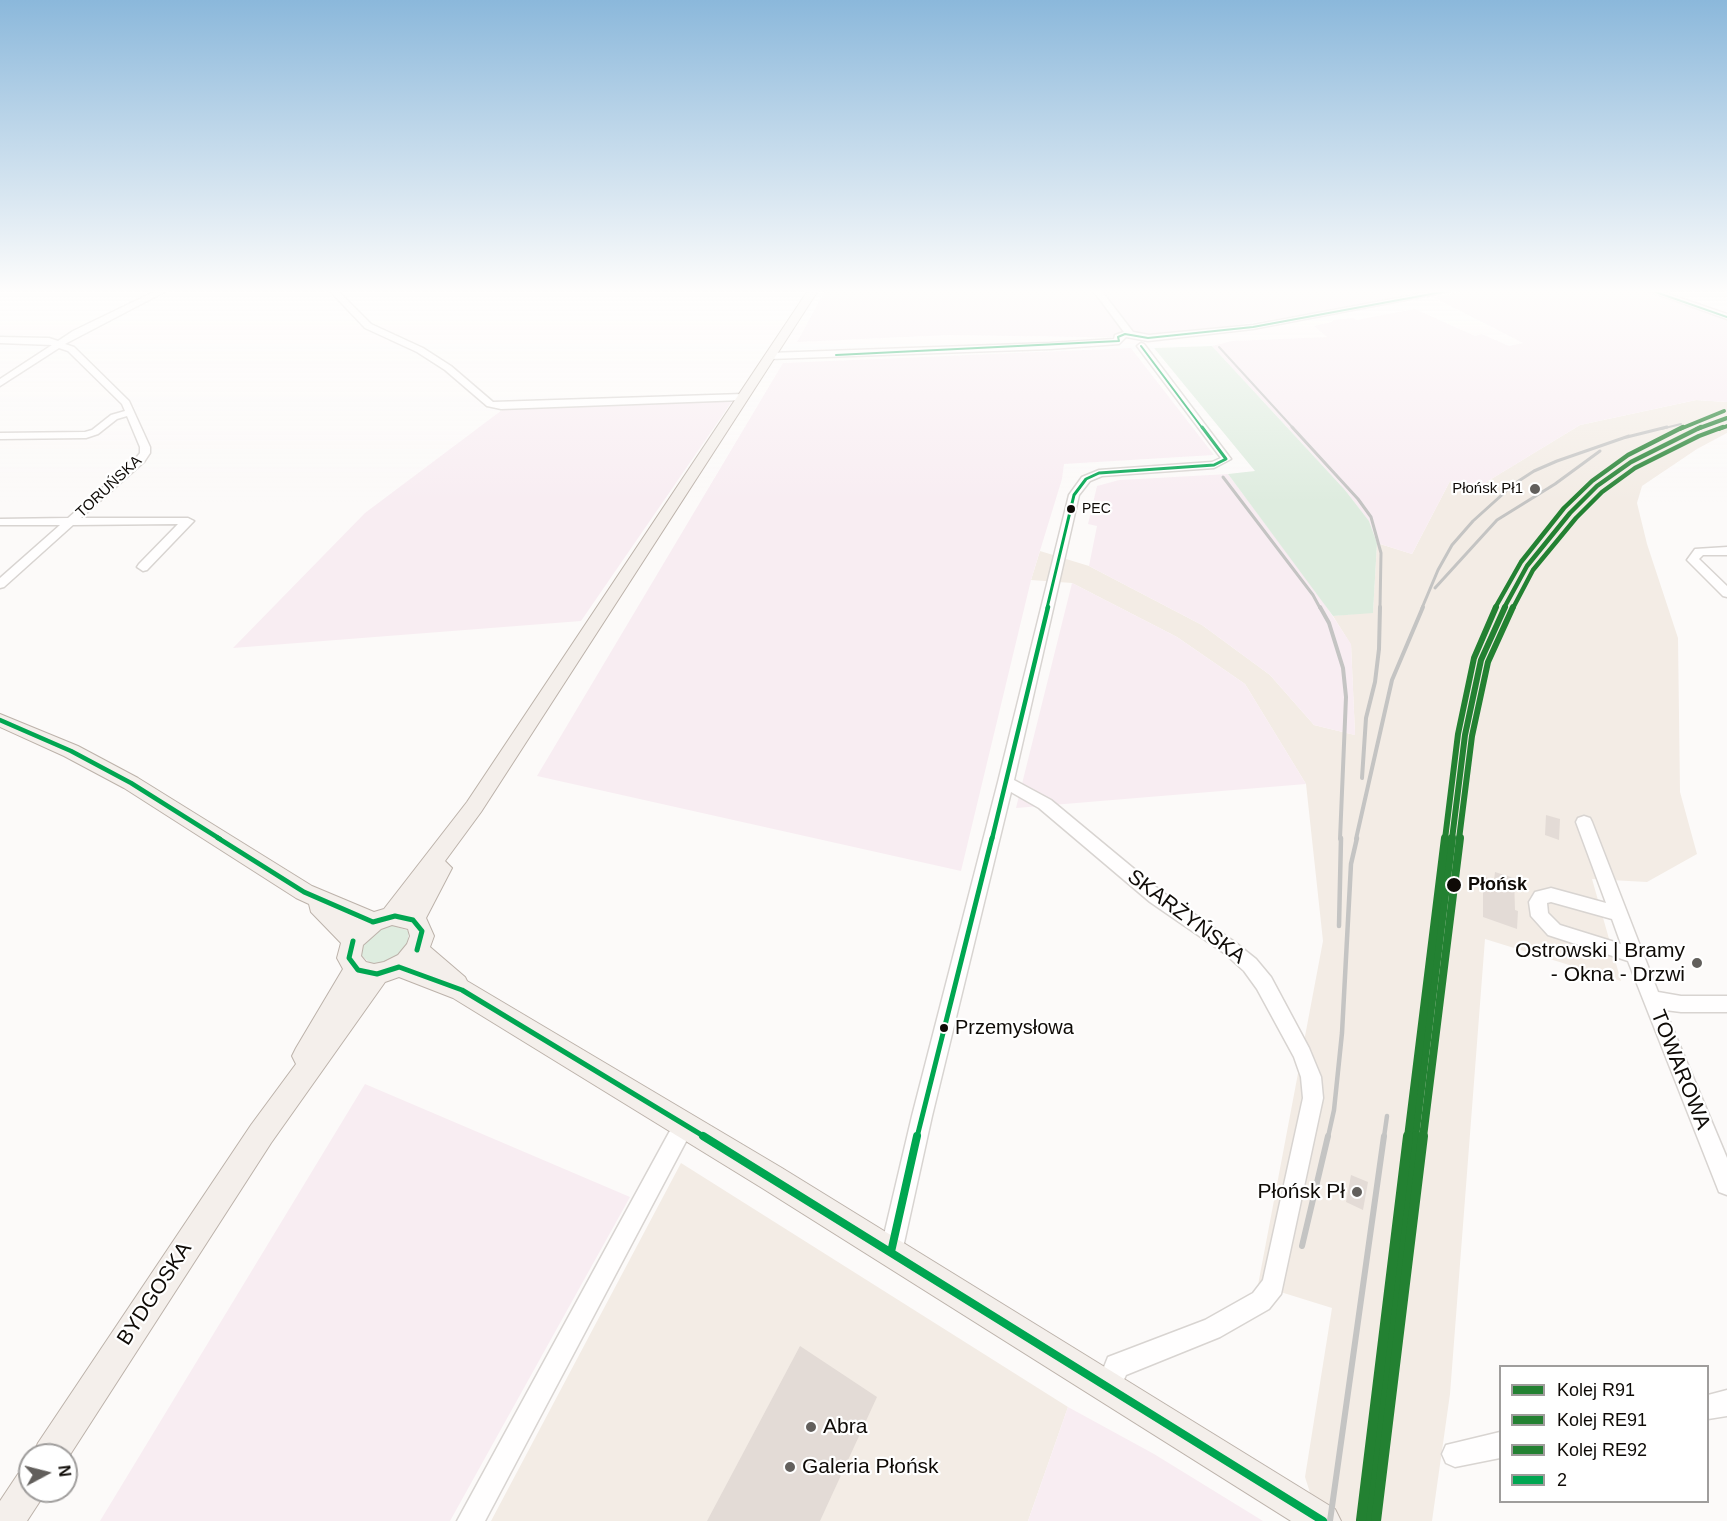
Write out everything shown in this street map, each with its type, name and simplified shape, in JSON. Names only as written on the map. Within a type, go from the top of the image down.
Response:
[{"type":"main road","points":[[462,990],[378,970],[349,958],[353,941],[363,929],[393,919],[474,807],[767,360]]},
{"type":"main road","points":[[0,720],[70,751],[131,783],[304,892],[339,924],[353,941]]},
{"type":"main road","points":[[304,892],[393,919],[422,931],[417,950],[462,990],[891,1252],[1323,1521]]},
{"type":"main road","name":"BYDGOSKA","points":[[58,1443],[261,1134],[378,970],[417,950]]},
{"type":"main road","points":[[7,1521],[18,1503]]},
{"type":"street","points":[[0,383],[33,360]]},
{"type":"street","name":"TORUŃSKA","points":[[0,584],[145,453],[145,447],[126,403],[82,360]]},
{"type":"street","points":[[436,360],[490,404],[501,406],[743,397]]},
{"type":"street","points":[[891,1252],[922,1116],[1077,488],[1086,479],[1099,473],[1214,465],[1226,459],[1157,360]]},
{"type":"street","points":[[0,436],[86,435],[95,432],[114,417],[130,412]]},
{"type":"street","points":[[0,522],[188,521],[143,567]]},
{"type":"street","points":[[1727,551],[1700,551],[1693,560],[1727,593]]},
{"type":"street","name":"SKARŻYŃSKA","points":[[1006,782],[1045,804],[1156,897],[1230,948],[1250,965],[1264,982],[1302,1054],[1311,1077],[1313,1098],[1274,1286],[1261,1301],[1212,1329],[1117,1366],[1108,1387]]},
{"type":"street","name":"TOWAROWA","points":[[1584,822],[1651,999],[1727,1185]]},
{"type":"street","points":[[1619,914],[1551,895],[1540,897],[1538,902],[1540,916],[1554,930],[1635,956]]},
{"type":"street","points":[[1651,999],[1681,1004],[1727,1004]]},
{"type":"street","points":[[470,1521],[684,1125]]},
{"type":"street","points":[[1709,1407],[1727,1403]]},
{"type":"street","points":[[1455,1454],[1499,1445]]},
{"type":"shaded area","points":[[853,360],[1140,360],[1214,455],[1064,464],[1062,479],[1031,580],[961,871],[537,776],[783,363]]},
{"type":"shaded area","points":[[1225,360],[1727,360],[1727,402],[1696,400],[1580,425],[1478,487],[1450,481],[1412,554],[1377,543],[1369,521],[1345,490]]},
{"type":"shaded area","points":[[733,400],[581,621],[233,648],[365,513],[502,410]]},
{"type":"shaded area","points":[[1696,400],[1727,402],[1727,433],[1697,449],[1642,486],[1637,503],[1647,544],[1678,638],[1680,792],[1697,854],[1647,882],[1592,879],[1621,981],[1485,939],[1450,1394],[1432,1521],[1319,1521],[1305,1477],[1332,1308],[1258,1285],[1323,941],[1306,784],[1245,684],[1177,637],[1072,583],[1031,580],[1040,551],[1089,566],[1202,625],[1270,675],[1314,725],[1355,735],[1351,645],[1333,616],[1373,612],[1377,543],[1412,554],[1450,481],[1478,487],[1580,425]]},
{"type":"shaded area","points":[[1228,474],[1320,597],[1351,644],[1355,735],[1314,725],[1270,675],[1202,625],[1089,566],[1097,526],[1088,524],[1097,486],[1119,480]]},
{"type":"shaded area","points":[[1072,583],[1177,637],[1245,684],[1306,784],[1016,808]]},
{"type":"shaded area","points":[[365,1084],[630,1197],[450,1521],[100,1521]]},
{"type":"shaded area","points":[[681,1163],[1068,1407],[1028,1521],[491,1521]]},
{"type":"shaded area","points":[[1068,1407],[1154,1454],[1263,1521],[1028,1521]]},
{"type":"green space","points":[[1164,360],[1225,360],[1345,490],[1369,521],[1377,543],[1373,613],[1333,616],[1228,474],[1255,471]]},
{"type":"green space","points":[[389,924],[409,931],[407,948],[393,960],[379,964],[370,963],[362,956],[362,946],[371,932]]},
{"type":"building","points":[[1546,815],[1560,819],[1559,840],[1545,835]]},
{"type":"building","points":[[1495,872],[1514,878],[1515,910],[1518,911],[1517,929],[1483,917],[1483,876],[1494,880]]},
{"type":"building","name":"Płońsk Pł","points":[[1351,1175],[1368,1182],[1363,1210],[1346,1202]]},
{"type":"building","name":"Galeria Płońsk","points":[[800,1346],[877,1397],[820,1521],[707,1521]]},
{"type":"railway","points":[[1231,360],[1294,429]]},
{"type":"railway","points":[[1661,429],[1681,424]]},
{"type":"railway","points":[[1292,427],[1358,499],[1371,517],[1381,553],[1380,608]]},
{"type":"railway","points":[[1624,438],[1667,427]]},
{"type":"railway","points":[[1624,438],[1629,436]]},
{"type":"railway","points":[[1422,608],[1438,570],[1452,545],[1473,521],[1514,484],[1534,471],[1557,461],[1624,438]]},
{"type":"railway","points":[[1435,588],[1497,520],[1555,484],[1600,451]]},
{"type":"railway","points":[[1223,477],[1313,595],[1320,608]]},
{"type":"railway","points":[[1320,607],[1329,623],[1343,668],[1346,697],[1340,839]]},
{"type":"railway","points":[[1362,778],[1366,718],[1375,682],[1379,649],[1380,607]]},
{"type":"railway","points":[[1356,839],[1392,680],[1423,607]]},
{"type":"railway","points":[[1339,926],[1341,838]]},
{"type":"railway","points":[[1328,1137],[1334,1110],[1342,1033],[1351,864],[1357,838]]},
{"type":"railway","points":[[1384,1137],[1387,1116]]},
{"type":"railway","points":[[1302,1246],[1328,1136]]},
{"type":"railway","points":[[1330,1521],[1384,1136]]},
{"type":"rail line","name":"RE92","points":[[1361,1520],[1458,734],[1474,658],[1495,609],[1521,562],[1564,508],[1592,481],[1628,455],[1693,422],[1724,411]]},
{"type":"rail line","name":"R91","points":[[1368,1521],[1465,735],[1481,660],[1502,612],[1527,566],[1570,513],[1597,486],[1631,462],[1696,429],[1727,418]]},
{"type":"rail line","name":"RE91","points":[[1376,1521],[1472,736],[1488,662],[1533,570],[1576,518],[1602,492],[1635,468],[1699,436],[1727,426]]},
{"type":"transit line","name":"2","points":[[891,1252],[922,1116],[1006,782],[1074,495],[1086,479],[1099,473],[1214,465],[1226,459],[1152,360]]},
{"type":"transit line","name":"2","points":[[0,720],[71,751],[131,783],[304,892],[373,922]]},
{"type":"transit line","name":"2","points":[[373,922],[395,916],[413,920],[422,931],[417,950]]},
{"type":"transit line","name":"2","points":[[353,941],[349,958],[358,970],[377,974],[399,967]]},
{"type":"transit line","name":"2","points":[[399,967],[462,990],[772,1178],[1323,1521]]},
{"type":"place","name":"Płońsk Pł1","points":[[1535,489]]},
{"type":"place","name":"PEC","points":[[1071,509]]},
{"type":"place","name":"Płońsk","points":[[1454,885]]},
{"type":"place","name":"Ostrowski | Bramy - Okna - Drzwi","points":[[1697,963]]},
{"type":"place","name":"Przemysłowa","points":[[944,1028]]},
{"type":"place","name":"Płońsk Pł","points":[[1357,1192]]},
{"type":"place","name":"Abra","points":[[811,1427]]},
{"type":"place","name":"Galeria Płońsk","points":[[790,1467]]}]
